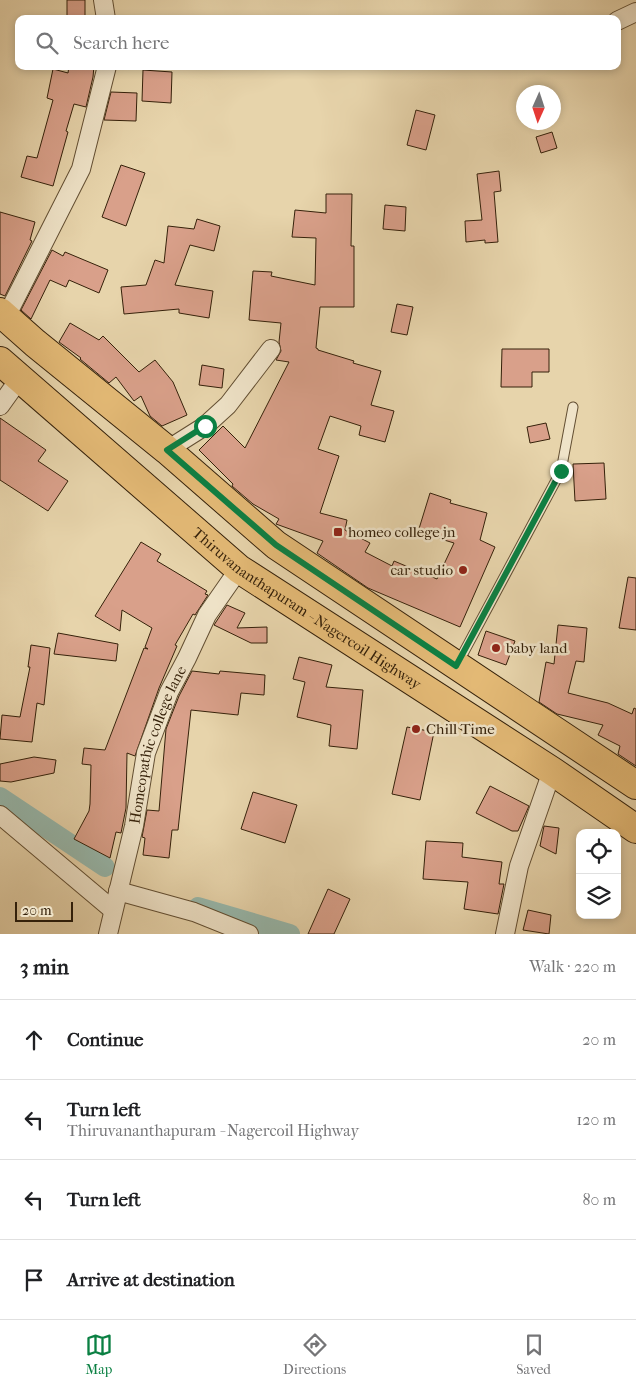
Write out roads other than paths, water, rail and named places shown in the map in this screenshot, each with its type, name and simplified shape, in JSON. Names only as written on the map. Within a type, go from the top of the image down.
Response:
[{"type":"main road","points":[[3,315],[167,450],[276,545],[636,785]]},
{"type":"main road","name":"Thiruvananthapuram - Nagercoil Highway","points":[[10,370],[239,569],[552,771],[636,828]]},
{"type":"street","points":[[103,0],[105,15]]},
{"type":"street","points":[[621,19],[636,12]]},
{"type":"street","points":[[3,315],[81,169],[106,70]]},
{"type":"street","points":[[167,450],[205,426],[228,405],[271,349]]},
{"type":"street","points":[[0,406],[10,370]]},
{"type":"street","name":"Homeopathic college lane","points":[[108,934],[134,826],[146,753],[168,692],[187,658],[207,615],[239,569]]},
{"type":"street","points":[[505,934],[519,866],[552,771]]},
{"type":"street","points":[[0,815],[113,910]]},
{"type":"street","points":[[118,891],[194,912],[249,934]]},
{"type":"lane","points":[[456,666],[561,471],[573,407]]},
{"type":"waterway","points":[[0,797],[105,867]]},
{"type":"waterway","points":[[198,907],[290,934]]},
{"type":"place","name":"homeo college jn","points":[[338,532]]},
{"type":"place","name":"car studio","points":[[463,570]]},
{"type":"place","name":"baby land","points":[[496,648]]},
{"type":"place","name":"Chill Time","points":[[416,729]]}]
